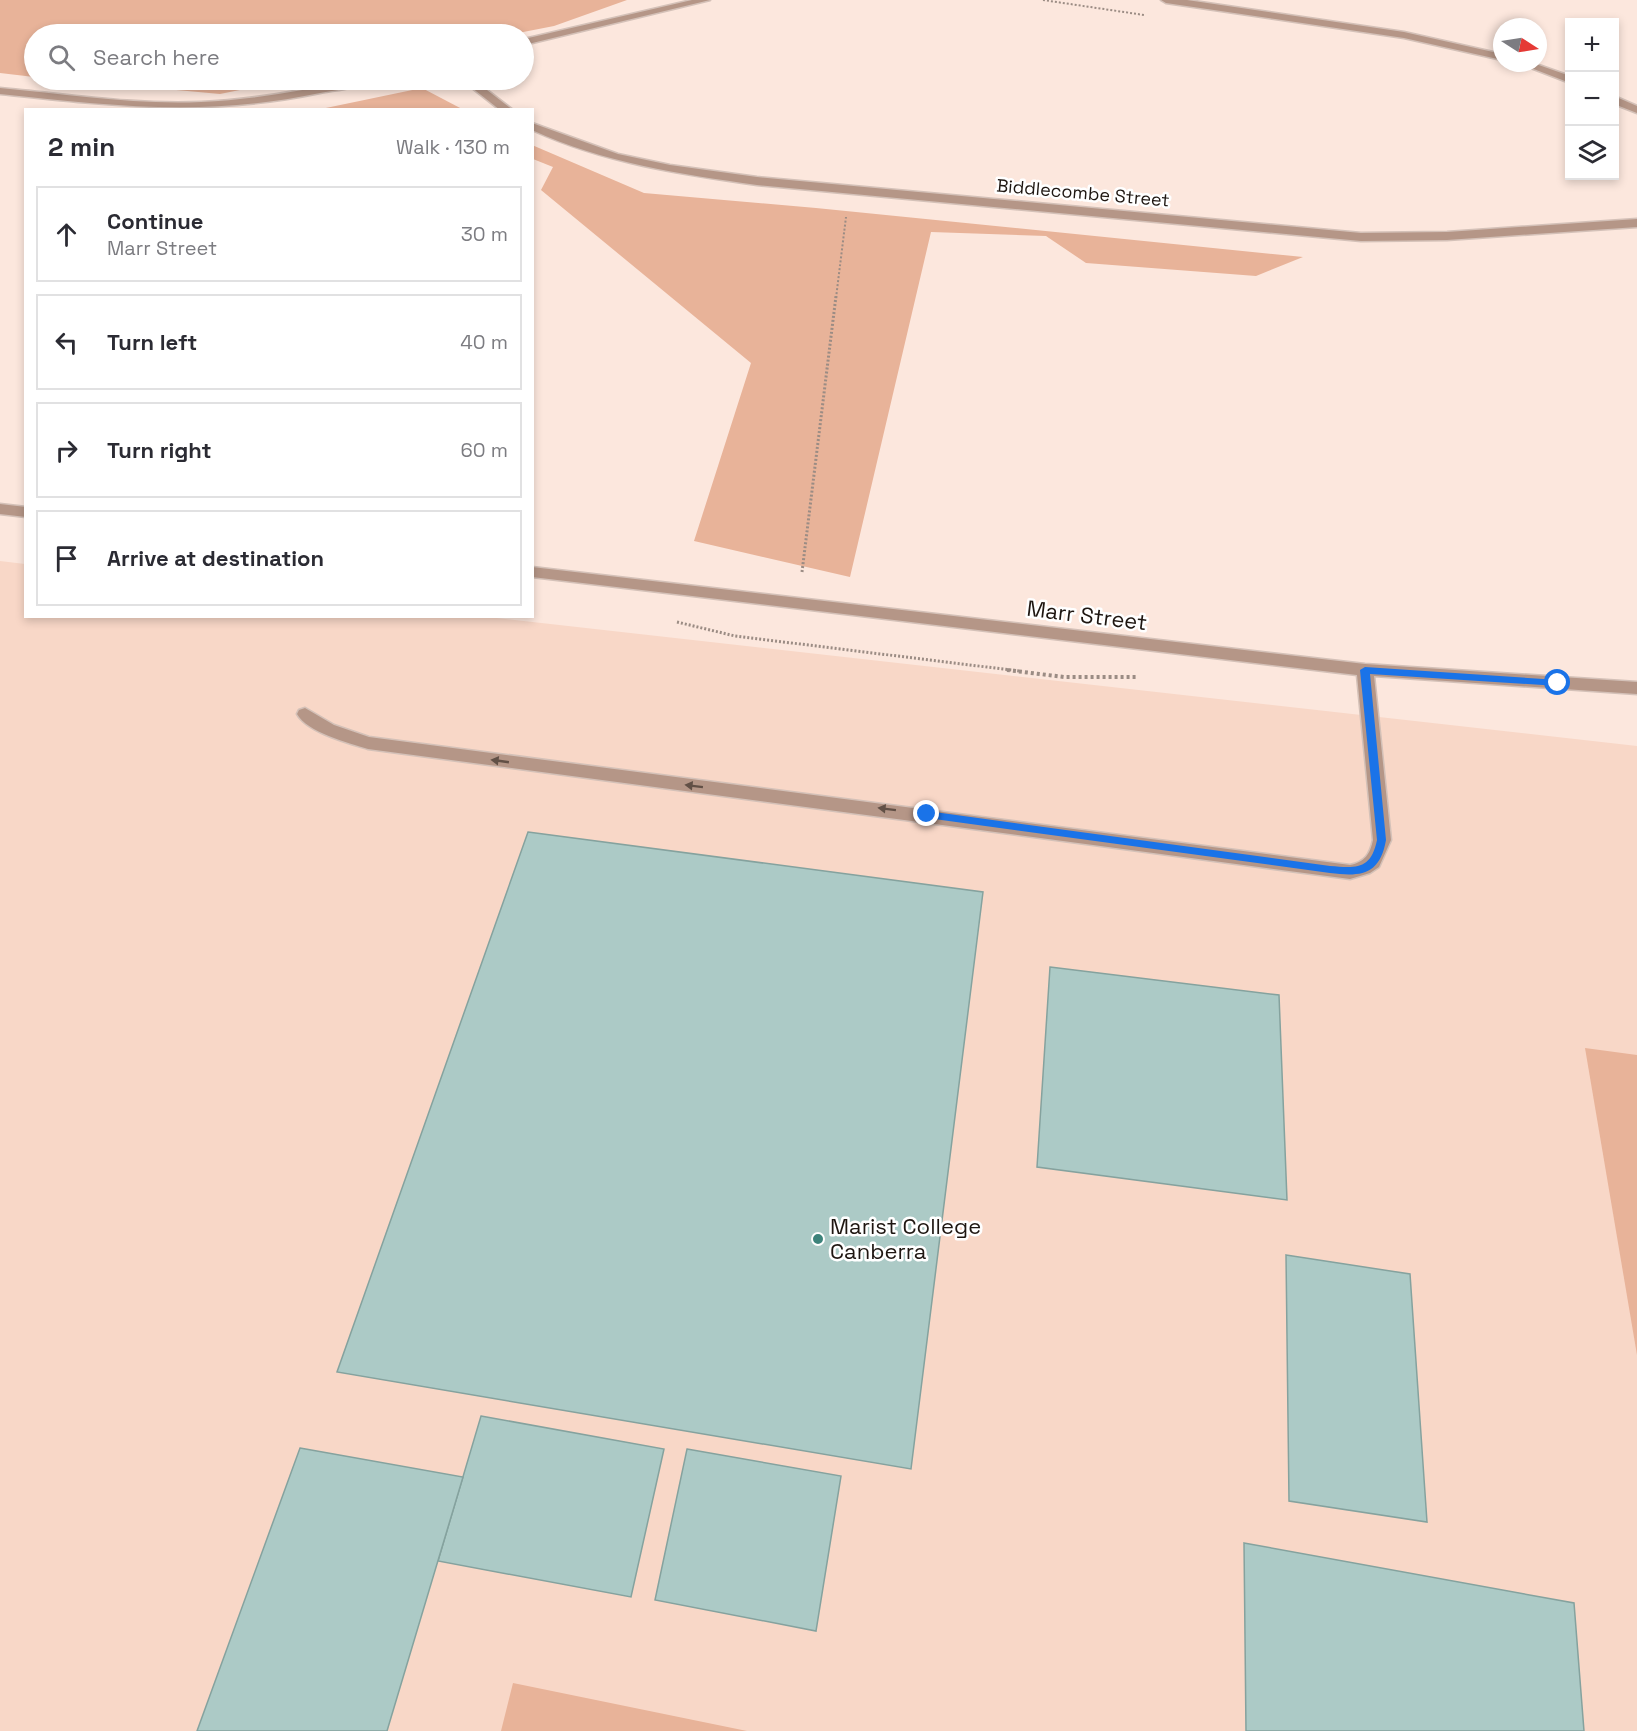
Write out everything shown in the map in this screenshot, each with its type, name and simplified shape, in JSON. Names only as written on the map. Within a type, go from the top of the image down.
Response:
[{"type":"street","points":[[534,40],[705,0]]},
{"type":"street","points":[[1166,0],[1404,35],[1493,55]]},
{"type":"street","points":[[1547,72],[1565,79]]},
{"type":"street","points":[[0,91],[138,104],[227,104],[317,90]]},
{"type":"street","points":[[481,90],[505,108]]},
{"type":"street","points":[[1619,101],[1637,110]]},
{"type":"street","name":"Biddlecombe Street","points":[[534,127],[587,150],[627,162],[757,181],[1388,238],[1637,223]]},
{"type":"street","points":[[0,509],[24,512]]},
{"type":"street","name":"Marr Street","points":[[534,572],[1365,670],[1637,688]]},
{"type":"street","points":[[305,714],[328,729],[368,743],[1350,872],[1365,869],[1374,864],[1379,856],[1382,840],[1365,670]]},
{"type":"path","points":[[793,643],[850,189]]},
{"type":"shaded area","points":[[0,0],[627,0],[554,26],[534,30],[534,24],[24,24],[24,76],[0,73]]},
{"type":"shaded area","points":[[176,90],[240,90],[220,94]]},
{"type":"shaded area","points":[[412,90],[426,90],[460,108],[326,108]]},
{"type":"shaded area","points":[[534,146],[644,193],[1303,257],[1256,276],[1086,263],[1046,236],[931,232],[850,577],[694,541],[751,363],[541,190],[553,167],[534,159]]},
{"type":"shaded area","name":"Marist College Canberra","points":[[0,561],[24,564],[24,618],[497,618],[1637,746],[1637,1731],[0,1731]]},
{"type":"shaded area","points":[[1585,1048],[1637,1055],[1637,1355]]},
{"type":"shaded area","points":[[513,1683],[747,1731],[501,1731]]},
{"type":"building","points":[[528,832],[983,892],[911,1469],[337,1372]]},
{"type":"building","points":[[1050,967],[1279,995],[1287,1200],[1037,1167]]},
{"type":"building","points":[[1286,1255],[1410,1274],[1427,1522],[1289,1501]]},
{"type":"building","points":[[481,1416],[664,1449],[631,1597],[438,1561]]},
{"type":"building","points":[[300,1448],[463,1477],[387,1731],[197,1731]]},
{"type":"building","points":[[687,1449],[841,1476],[816,1631],[655,1600]]},
{"type":"building","points":[[1244,1543],[1574,1603],[1584,1731],[1246,1731]]},
{"type":"place","name":"Marist College Canberra","points":[[818,1239]]},
{"type":"route","points":[[927,814],[1330,870],[1350,872],[1365,869],[1374,864],[1379,856],[1382,840],[1365,670],[1558,683]]}]
